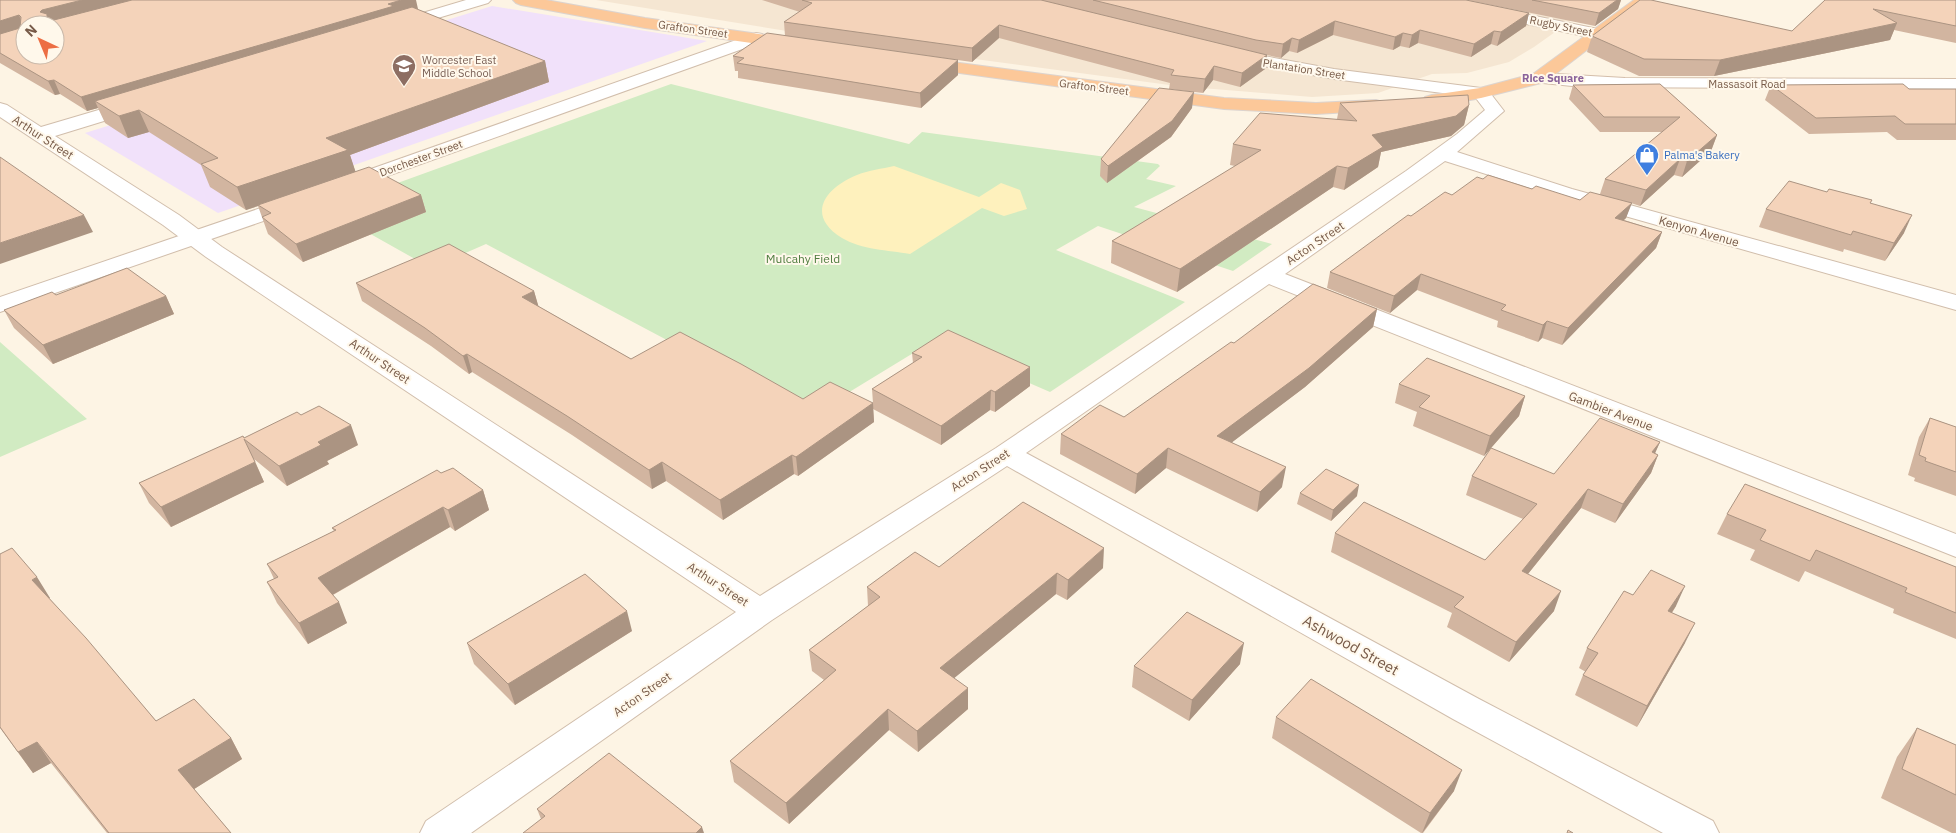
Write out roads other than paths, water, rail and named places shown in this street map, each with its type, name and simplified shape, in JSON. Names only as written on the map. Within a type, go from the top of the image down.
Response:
[{"type":"highway","name":"Grafton Street","points":[[521,0],[645,23],[815,47]]},
{"type":"highway","points":[[1418,103],[1481,93],[1539,78],[1644,0]]},
{"type":"highway","name":"Grafton Street","points":[[904,60],[1056,82],[1230,103],[1320,108],[1396,105]]},
{"type":"street","points":[[378,32],[483,0]]},
{"type":"street","name":"Rugby Street","points":[[1436,0],[1598,34]]},
{"type":"street","name":"Dorchester Street","points":[[0,305],[756,38]]},
{"type":"street","name":"Plantation Street","points":[[1213,50],[1254,60],[1334,74],[1481,93]]},
{"type":"street","name":"Massasoit Road","points":[[1539,78],[1590,82],[1956,84]]},
{"type":"street","name":"Acton Street","points":[[440,833],[760,612],[1006,454],[1442,154],[1495,112],[1481,93]]},
{"type":"street","points":[[40,134],[154,100]]},
{"type":"street","name":"Arthur Street","points":[[0,109],[171,220],[760,612]]},
{"type":"street","name":"Kenyon Avenue","points":[[1442,154],[1565,193],[1956,303]]},
{"type":"street","name":"Gambier Avenue","points":[[1267,275],[1956,546]]},
{"type":"street","name":"Ashwood Street","points":[[1006,454],[1466,709],[1699,833]]},
{"type":"place","name":"Worcester East Middle School","points":[[404,87]]},
{"type":"place","name":"Palma's Bakery","points":[[1647,176]]},
{"type":"district","name":"Rice Square","points":[[1553,78]]},
{"type":"park label","name":"Mulcahy Field","points":[[803,258]]}]
